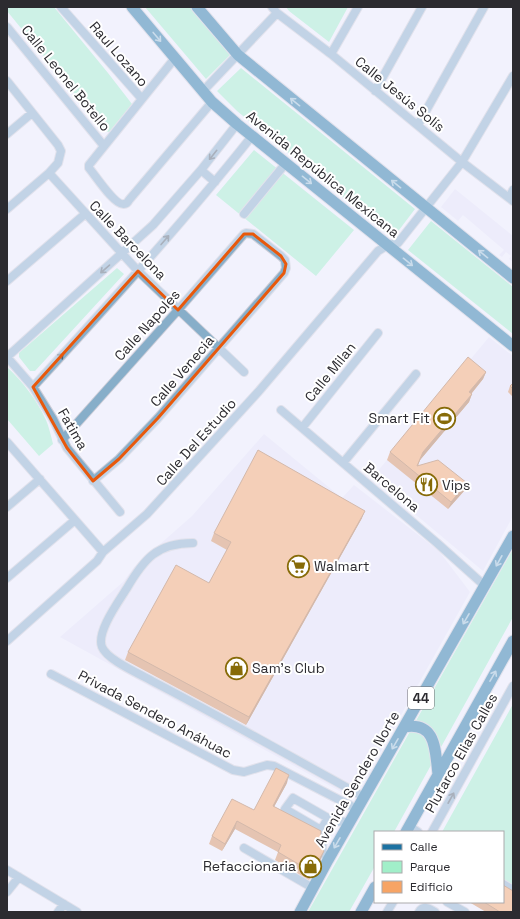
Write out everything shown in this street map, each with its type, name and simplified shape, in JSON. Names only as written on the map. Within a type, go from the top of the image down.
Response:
[{"type":"main road","name":"Avenida República Mexicana","points":[[132,7],[212,102],[237,124],[513,346]]},
{"type":"main road","points":[[198,7],[238,55],[513,278]]},
{"type":"main road","name":"Avenida Sendero Norte","points":[[300,912],[328,860],[513,536]]},
{"type":"main road","points":[[411,830],[438,774],[513,641]]},
{"type":"main road","points":[[404,727],[418,726],[428,732],[432,737],[435,748],[438,774]]},
{"type":"main road","points":[[361,912],[374,889]]},
{"type":"street","name":"Raul Lozano","points":[[61,7],[142,100]]},
{"type":"street","points":[[331,54],[358,7]]},
{"type":"street","points":[[375,90],[422,7]]},
{"type":"street","points":[[418,125],[484,7]]},
{"type":"street","points":[[203,91],[238,55],[274,10]]},
{"type":"street","name":"Calle Jesús Solís","points":[[274,10],[331,54],[462,162],[511,200]]},
{"type":"street","name":"Calle Leonel Botello","points":[[7,27],[104,146]]},
{"type":"street","points":[[175,58],[89,164],[89,168],[115,200],[122,204],[125,204],[129,200],[212,102]]},
{"type":"street","name":"Calle Del Estudio","points":[[7,641],[97,561],[103,552],[147,514],[260,391],[378,251],[388,245],[398,243],[462,162],[513,76]]},
{"type":"street","points":[[7,81],[58,145],[60,151],[58,163],[7,209]]},
{"type":"street","points":[[7,134],[32,113]]},
{"type":"street","points":[[7,357],[153,225],[201,170],[237,124]]},
{"type":"street","points":[[33,387],[138,272],[252,136]]},
{"type":"street","points":[[244,214],[286,163]]},
{"type":"street","points":[[201,170],[215,182]]},
{"type":"street","name":"Calle Barcelona","points":[[48,173],[138,272],[244,372]]},
{"type":"street","points":[[511,200],[513,190]]},
{"type":"street","points":[[7,281],[85,214]]},
{"type":"street","name":"Calle Napoles","points":[[62,440],[244,234],[253,234]]},
{"type":"street","name":"Calle Venecia","points":[[93,481],[119,459],[219,349],[284,273],[286,268],[285,260],[253,234]]},
{"type":"street","name":"Calle Milan","points":[[302,428],[378,333]]},
{"type":"street","name":"Fatima","points":[[7,357],[33,387],[53,418],[67,448],[120,512]]},
{"type":"street","points":[[343,463],[416,374]]},
{"type":"street","name":"Barcelona","points":[[281,410],[437,543],[485,586]]},
{"type":"street","points":[[7,442],[103,552]]},
{"type":"street","points":[[7,507],[40,479]]},
{"type":"street","points":[[7,578],[75,520]]},
{"type":"street","points":[[192,543],[173,544],[165,547],[156,551],[146,561],[136,573],[107,622],[101,642],[103,649],[111,658],[132,670],[364,797]]},
{"type":"street","name":"Privada Sendero Anáhuac","points":[[51,674],[233,770],[244,772],[264,765],[274,766],[357,809]]},
{"type":"street","name":"Plutarco Elias Calles","points":[[433,831],[513,686]]},
{"type":"street","points":[[323,831],[285,809],[293,798],[328,818],[323,831],[322,847],[328,860]]},
{"type":"street","points":[[323,831],[336,822],[350,822]]},
{"type":"street","points":[[244,848],[313,888]]},
{"type":"street","points":[[7,870],[77,912]]},
{"type":"street","points":[[7,892],[19,877]]},
{"type":"street","points":[[504,885],[513,890]]},
{"type":"street","points":[[387,912],[392,903]]},
{"type":"street","points":[[449,903],[465,912]]},
{"type":"street","points":[[58,912],[64,904]]},
{"type":"street","points":[[419,912],[425,907],[435,912]]},
{"type":"highlighted area","points":[[244,234],[253,234],[281,256],[286,264],[284,273],[158,418],[119,459],[93,481],[67,448],[33,387],[138,271],[178,310]]},
{"type":"shaded area","points":[[455,189],[513,236],[513,262],[509,259],[511,256],[506,252],[502,257],[499,255],[504,250],[463,215],[458,221],[441,207]]},
{"type":"shaded area","points":[[489,337],[513,356],[513,516],[483,571],[372,478]]},
{"type":"shaded area","points":[[264,434],[342,498],[354,485],[439,551],[470,592],[354,799],[60,637],[123,582],[134,567],[192,516]]},
{"type":"green space","points":[[7,7],[54,7],[108,73],[132,104],[109,132],[105,131],[7,11]]},
{"type":"green space","points":[[145,7],[190,7],[230,55],[206,79]]},
{"type":"green space","points":[[286,7],[348,7],[329,42],[289,11]]},
{"type":"green space","points":[[241,68],[415,209],[393,238],[237,111],[217,91]]},
{"type":"green space","points":[[254,150],[354,230],[316,276],[216,195]]},
{"type":"green space","points":[[431,221],[513,287],[513,334],[408,250]]},
{"type":"green space","points":[[117,268],[124,274],[35,371],[30,371],[19,357],[19,353]]},
{"type":"green space","points":[[7,367],[29,392],[38,405],[47,423],[53,444],[39,456],[7,419]]},
{"type":"green space","points":[[513,549],[513,617],[395,831],[374,831],[374,868],[349,912],[308,912]]},
{"type":"green space","points":[[513,704],[513,886],[504,880],[504,831],[443,831]]},
{"type":"building","points":[[468,357],[486,372],[469,392],[472,394],[423,452],[417,466],[438,460],[467,483],[451,502],[390,452]]},
{"type":"building","points":[[258,450],[365,511],[249,717],[128,652],[176,565],[209,583],[231,542],[214,533]]},
{"type":"building","points":[[276,768],[289,775],[273,806],[321,831],[318,846],[324,851],[312,872],[278,852],[281,845],[237,821],[225,844],[212,836],[232,799],[254,810]]},
{"type":"building","points":[[504,886],[513,891],[513,912],[500,912],[486,903],[504,903]]},
{"type":"place","name":"Smart Fit","points":[[445,418]]},
{"type":"place","name":"Vips","points":[[427,485]]},
{"type":"place","name":"Walmart","points":[[299,566]]},
{"type":"place","name":"Sam's Club","points":[[236,668]]},
{"type":"place","name":"Refaccionaria","points":[[311,866]]}]
